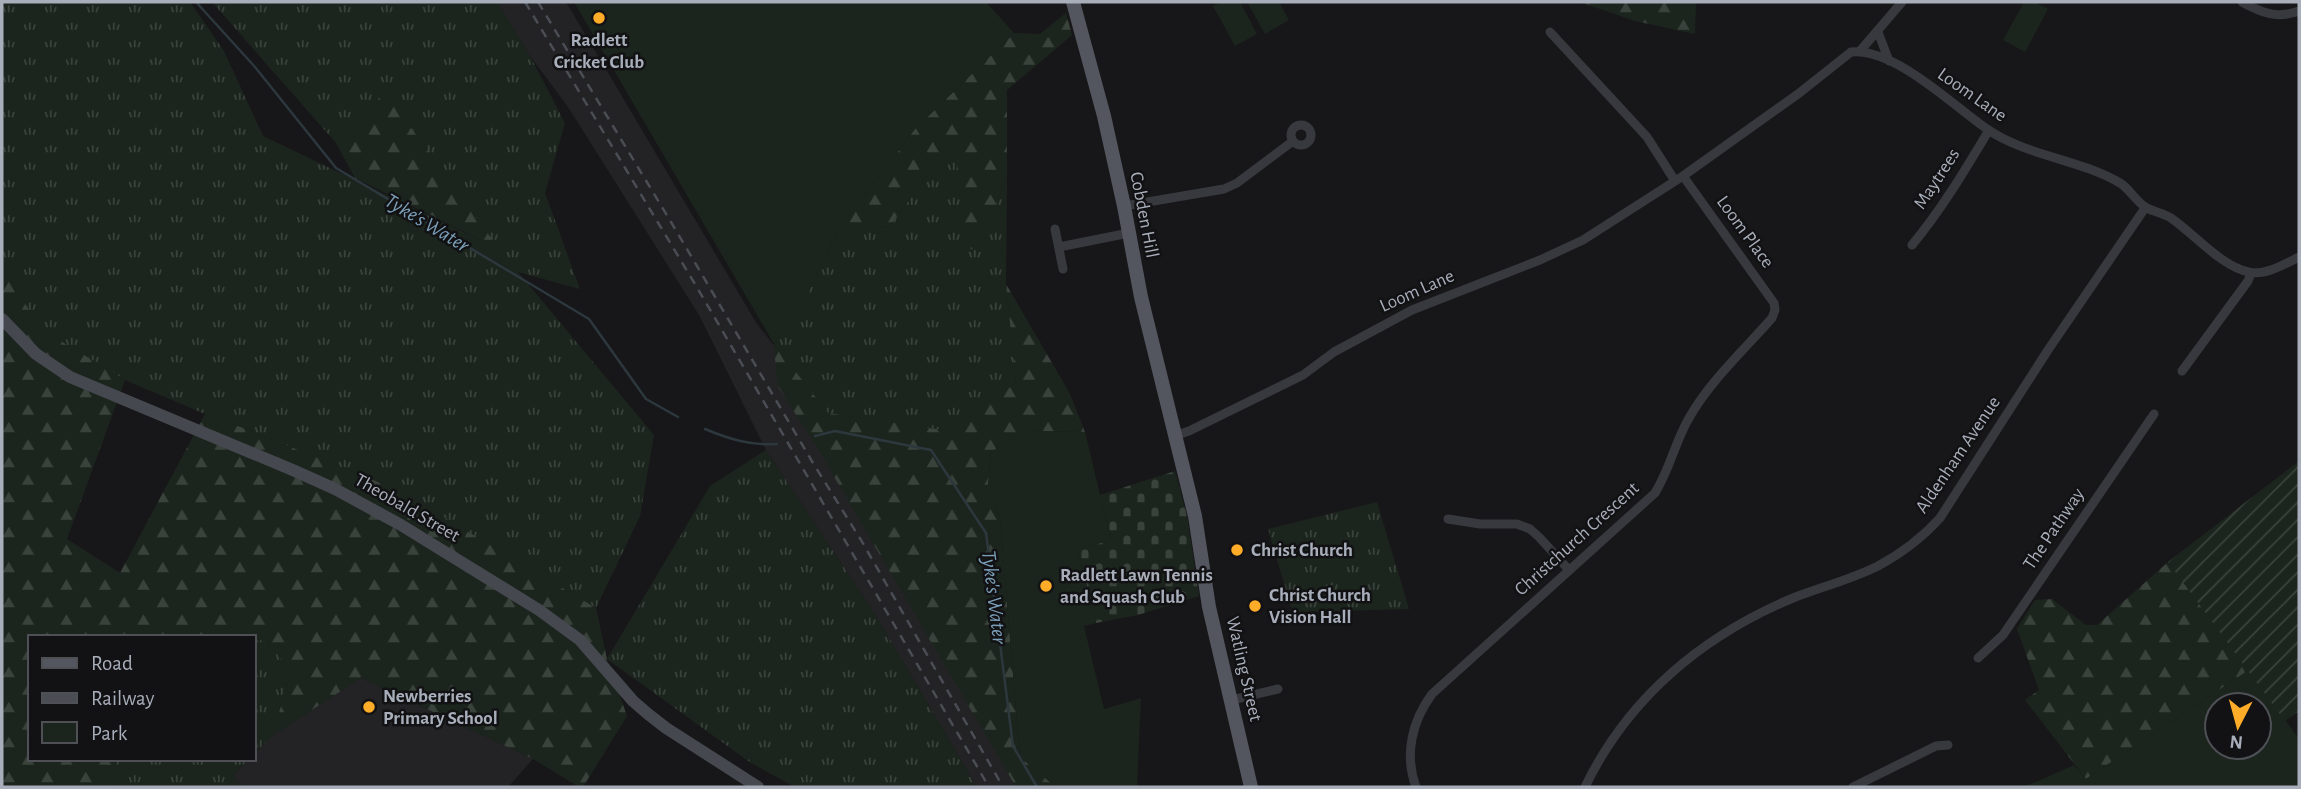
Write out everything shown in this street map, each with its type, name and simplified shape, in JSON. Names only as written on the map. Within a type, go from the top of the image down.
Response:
[{"type":"main road","name":"Cobden Hill","points":[[1073,2],[1104,116],[1140,297],[1174,436]]},
{"type":"main road","name":"Watling Street","points":[[1174,436],[1195,516],[1209,607],[1251,787]]},
{"type":"street","points":[[1860,51],[1902,2]]},
{"type":"street","points":[[2242,2],[2269,15],[2284,16],[2299,11]]},
{"type":"street","points":[[1550,32],[1647,137],[1679,178]]},
{"type":"street","points":[[1878,32],[1889,61]]},
{"type":"street","name":"Loom Lane","points":[[1174,436],[1196,428],[1303,375],[1334,352],[1412,310],[1541,260],[1583,240],[1679,178],[1798,94],[1851,52],[1860,51],[1889,61],[1933,88],[1989,130],[2010,141],[2100,173],[2131,191],[2145,208],[2171,218],[2226,261],[2251,273]]},
{"type":"street","name":"Maytrees","points":[[1912,245],[1955,187],[1989,130]]},
{"type":"street","points":[[1124,206],[1224,189],[1237,183],[1293,141]]},
{"type":"street","name":"Loom Place","points":[[1679,178],[1750,268],[1774,303],[1775,310]]},
{"type":"street","name":"Aldenham Avenue","points":[[1585,787],[1614,736],[1636,708],[1657,685],[1698,650],[1728,629],[1757,614],[1872,569],[1893,558],[1928,531],[1946,510],[2042,359],[2145,208]]},
{"type":"street","points":[[1055,229],[1063,269]]},
{"type":"street","points":[[1059,247],[1129,233]]},
{"type":"street","points":[[2182,371],[2248,281],[2251,273],[2277,267],[2299,257]]},
{"type":"street","name":"Christchurch Crescent","points":[[1416,787],[1412,777],[1410,751],[1413,732],[1422,708],[1445,682],[1655,492],[1664,479],[1693,412],[1772,318],[1775,310]]},
{"type":"street","name":"Theobald Street","points":[[2,319],[36,354],[70,376],[335,489],[496,582],[580,640],[633,701],[666,729],[758,787]]},
{"type":"street","name":"The Pathway","points":[[1978,658],[2003,635],[2154,414]]},
{"type":"street","points":[[1448,519],[1480,524],[1517,524],[1530,529],[1569,570]]},
{"type":"street","points":[[1232,700],[1278,689]]},
{"type":"street","points":[[1853,787],[1936,747],[1948,746]]},
{"type":"shaded area","points":[[497,2],[566,2],[757,324],[804,383],[1020,757],[1056,787],[977,787],[875,614],[766,450],[699,315],[568,107],[530,56]]},
{"type":"shaded area","name":"Newberries Primary School","points":[[361,678],[533,759],[508,787],[243,787],[233,775],[247,761],[256,761],[256,752],[272,736]]},
{"type":"green space","points":[[2,2],[190,2],[224,51],[263,136],[497,248],[385,93],[336,143],[212,2],[497,2],[530,56],[565,123],[545,193],[580,289],[518,272],[654,435],[640,516],[596,608],[398,490],[125,380],[41,329],[2,267]]},
{"type":"green space","points":[[574,2],[986,2],[1014,33],[915,129],[838,230],[810,288],[774,344]]},
{"type":"green space","points":[[1221,2],[1240,2],[1257,34],[1235,46],[1213,6]]},
{"type":"green space","points":[[1247,2],[1279,2],[1289,20],[1265,34]]},
{"type":"green space","points":[[1580,2],[1696,2],[1695,34],[1635,21]]},
{"type":"green space","points":[[2024,2],[2034,2],[2048,9],[2025,52],[2003,40]]},
{"type":"green space","points":[[1066,13],[1072,35],[1007,90],[1007,177],[976,250],[963,247],[957,159],[944,152],[890,226],[838,230],[915,129],[1014,33],[1040,34]]},
{"type":"green space","points":[[385,92],[499,249],[355,178],[336,143]]},
{"type":"green space","points":[[944,152],[957,158],[976,250],[1007,177],[1006,284],[1016,383],[943,430],[828,413],[774,344],[810,288],[838,230],[890,226]]},
{"type":"green space","points":[[2,267],[41,329],[125,380],[67,539],[120,573],[205,414],[398,490],[596,608],[607,659],[627,716],[583,787],[579,787],[533,759],[361,678],[272,736],[291,672],[272,645],[256,638],[256,635],[231,627],[209,635],[28,635],[28,761],[116,761],[113,787],[2,787]]},
{"type":"green space","points":[[1006,284],[1069,392],[1085,432],[1027,431],[991,452],[988,486],[1000,519],[1020,757],[1056,787],[1016,787],[816,446],[777,385],[774,344],[828,413],[943,430],[1016,383]]},
{"type":"green space","name":"Radlett Lawn Tennis and Squash Club","points":[[1027,431],[1085,432],[1111,540],[1078,550],[1096,623],[1084,626],[1104,709],[1141,698],[1137,787],[1056,787],[1020,757],[1000,519],[988,487],[991,452]]},
{"type":"green space","points":[[766,450],[875,614],[977,787],[795,787],[751,763],[607,659],[710,486]]},
{"type":"green space","points":[[2299,461],[2299,711],[2285,721],[2273,705],[2273,691],[2263,691],[2168,562]]},
{"type":"green space","points":[[1175,471],[1187,516],[1199,596],[1138,615],[1096,623],[1078,550],[1111,539],[1100,495]]},
{"type":"green space","points":[[1377,502],[1409,609],[1299,612],[1291,607],[1268,529]]},
{"type":"green space","points":[[2168,562],[2249,670],[2218,691],[2203,691],[2203,701],[2086,779],[2025,700],[2039,690],[2017,629],[2035,600],[2052,599],[2086,625],[2097,625]]},
{"type":"green space","points":[[231,627],[249,635],[209,635]]},
{"type":"green space","points":[[256,638],[272,645],[291,672],[272,736],[256,752]]},
{"type":"green space","points":[[2249,670],[2264,691],[2218,691]]},
{"type":"green space","points":[[2203,701],[2203,761],[2273,761],[2273,703],[2299,739],[2299,787],[2024,787],[2074,765],[2086,779]]},
{"type":"green space","points":[[116,761],[247,761],[233,775],[243,787],[113,787]]},
{"type":"waterway","name":"Tyke's Water","points":[[196,2],[255,67],[336,168],[589,319],[646,399],[678,417]]},
{"type":"waterway","name":"Tyke's Water","points":[[705,429],[740,441],[777,444]]},
{"type":"waterway","name":"Tyke's Water","points":[[815,436],[835,431],[931,450],[986,533],[1013,746],[1037,787]]},
{"type":"railway","points":[[525,2],[695,284],[989,787]]},
{"type":"railway","points":[[538,2],[861,540],[1003,787]]},
{"type":"place","name":"Radlett Cricket Club","points":[[599,18]]},
{"type":"place","name":"Christ Church","points":[[1237,550]]},
{"type":"place","name":"Radlett Lawn Tennis and Squash Club","points":[[1046,586]]},
{"type":"place","name":"Christ Church Vision Hall","points":[[1255,606]]},
{"type":"place","name":"Newberries Primary School","points":[[369,707]]}]
